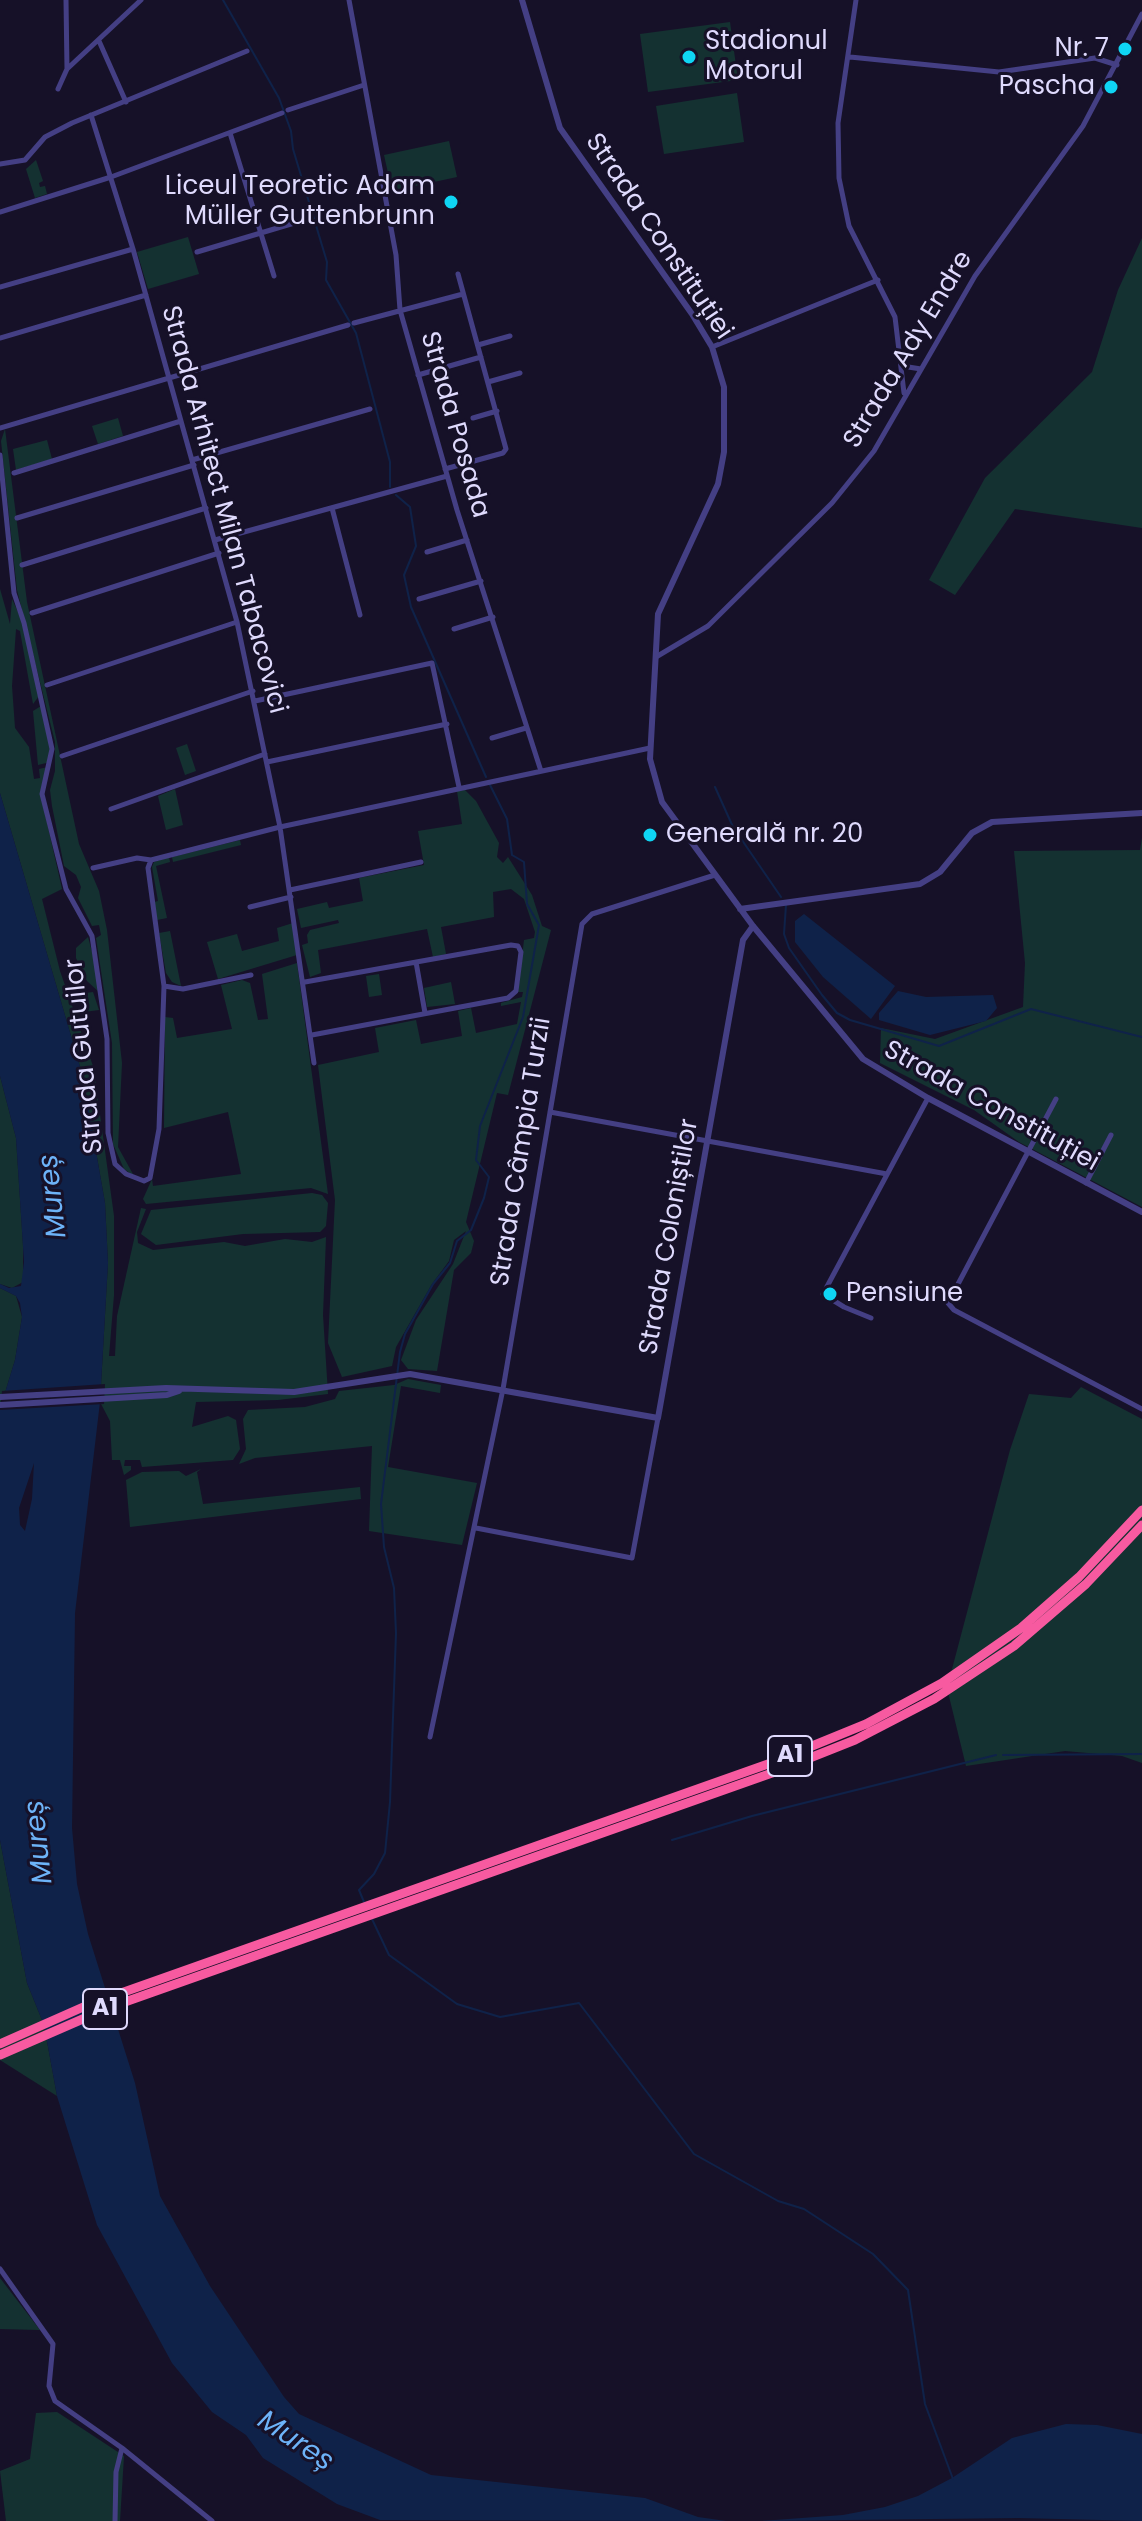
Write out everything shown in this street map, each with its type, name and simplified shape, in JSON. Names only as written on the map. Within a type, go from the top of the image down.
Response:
[{"type":"highway","name":"A1","points":[[0,2044],[90,2004],[349,1918],[794,1755],[898,1709],[969,1666],[1034,1618],[1079,1577],[1142,1510]]},
{"type":"highway","name":"A1","points":[[381,1906],[789,1767],[887,1725],[961,1682],[1020,1641],[1086,1584],[1142,1525]]},
{"type":"highway","name":"A1","points":[[0,2055],[83,2017],[212,1966]]},
{"type":"street","points":[[66,0],[67,69]]},
{"type":"street","points":[[58,89],[67,69],[141,0]]},
{"type":"street","name":"Strada Posada","points":[[349,0],[397,264],[400,310],[446,473],[541,769]]},
{"type":"street","name":"Strada Constituției","points":[[522,0],[560,128],[648,250],[712,347],[725,397],[722,464],[708,508],[662,603],[655,658],[650,748],[654,780],[662,802],[753,926],[863,1059],[928,1098],[1142,1212]]},
{"type":"street","points":[[856,0],[838,123],[839,178],[849,226],[895,317],[905,394]]},
{"type":"street","name":"Strada Ady Endre","points":[[655,658],[701,632],[832,503],[882,439],[905,394],[984,263],[1083,126],[1142,14]]},
{"type":"street","points":[[99,41],[126,102]]},
{"type":"street","points":[[0,164],[25,160],[45,137],[247,51]]},
{"type":"street","points":[[850,57],[999,72],[1095,58],[1117,65]]},
{"type":"street","points":[[0,212],[111,177],[364,85]]},
{"type":"street","name":"Strada Arhitect Milan Tabacovici","points":[[91,115],[133,249],[237,622],[280,827],[305,982],[314,1063]]},
{"type":"street","points":[[230,133],[274,276]]},
{"type":"street","points":[[197,252],[301,221]]},
{"type":"street","points":[[0,287],[133,249]]},
{"type":"street","points":[[215,540],[332,508],[503,453],[506,444],[458,274]]},
{"type":"street","points":[[712,347],[878,280]]},
{"type":"street","points":[[0,428],[169,376],[463,294]]},
{"type":"street","points":[[0,338],[146,295]]},
{"type":"street","points":[[478,345],[510,336]]},
{"type":"street","points":[[418,375],[481,357]]},
{"type":"street","points":[[902,366],[921,369]]},
{"type":"street","points":[[488,382],[520,373]]},
{"type":"street","points":[[17,518],[370,409]]},
{"type":"street","points":[[473,418],[497,411]]},
{"type":"street","points":[[14,473],[181,421]]},
{"type":"street","name":"Strada Gutuilor","points":[[0,455],[14,593],[24,623],[52,749],[42,794],[66,889],[83,917],[95,952],[107,1039],[106,1099],[110,1147],[117,1168],[141,1180],[151,1174],[159,1129],[164,986]]},
{"type":"street","points":[[22,565],[206,508]]},
{"type":"street","points":[[332,508],[360,615]]},
{"type":"street","points":[[427,552],[467,540]]},
{"type":"street","points":[[32,613],[219,553]]},
{"type":"street","points":[[419,599],[481,581]]},
{"type":"street","points":[[454,629],[493,617]]},
{"type":"street","points":[[47,685],[237,622]]},
{"type":"street","points":[[255,701],[432,663],[459,787]]},
{"type":"street","points":[[62,756],[253,691]]},
{"type":"street","points":[[267,762],[447,724]]},
{"type":"street","points":[[492,738],[526,728]]},
{"type":"street","points":[[93,868],[137,858],[151,860],[280,827],[650,748]]},
{"type":"street","points":[[111,809],[265,753]]},
{"type":"street","points":[[740,909],[920,884],[940,872],[972,833],[992,822],[1142,813]]},
{"type":"street","points":[[151,860],[148,868],[164,986],[183,989],[251,975]]},
{"type":"street","points":[[250,907],[421,862]]},
{"type":"street","name":"Strada Câmpia Turzii","points":[[430,1737],[470,1534],[476,1528],[503,1389],[582,924],[592,914],[715,875]]},
{"type":"street","name":"Strada Coloniștilor","points":[[476,1528],[632,1558],[743,940],[753,926]]},
{"type":"street","points":[[305,982],[511,945],[518,946],[521,952],[516,991],[511,997],[312,1035]]},
{"type":"street","points":[[416,962],[425,1013]]},
{"type":"street","points":[[871,1318],[823,1296],[928,1098]]},
{"type":"street","points":[[1056,1099],[950,1292],[950,1306],[1142,1409]]},
{"type":"street","points":[[550,1112],[887,1174]]},
{"type":"street","points":[[1086,1183],[1111,1135]]},
{"type":"street","points":[[0,1397],[183,1390],[294,1392],[400,1374],[503,1389],[658,1418]]},
{"type":"street","points":[[0,1405],[166,1391]]},
{"type":"street","points":[[0,2269],[53,2344],[49,2386],[52,2397],[122,2448],[212,2521]]},
{"type":"street","points":[[115,2521],[116,2472],[122,2448]]},
{"type":"green space","name":"Stadionul Motorul","points":[[730,22],[738,80],[648,92],[640,34]]},
{"type":"green space","points":[[737,93],[744,142],[664,154],[656,106]]},
{"type":"green space","points":[[449,141],[457,177],[392,191],[384,155]]},
{"type":"green space","points":[[36,160],[43,181],[39,183],[40,187],[45,186],[47,194],[35,198],[26,169]]},
{"type":"green space","points":[[188,237],[199,274],[148,289],[137,252]]},
{"type":"green space","points":[[1142,238],[1142,528],[1015,509],[955,595],[929,580],[985,478],[1092,372],[1118,290]]},
{"type":"green space","points":[[118,418],[123,436],[98,444],[92,426]]},
{"type":"green space","points":[[5,429],[27,602],[79,844],[99,891],[107,930],[122,1063],[118,1147],[134,1176],[124,1169],[113,1144],[112,1043],[96,938],[101,935],[99,925],[92,926],[78,898],[81,887],[76,875],[64,866],[52,806],[50,790],[55,771],[55,742],[17,590],[1,441]]},
{"type":"green space","points":[[47,440],[52,459],[16,470],[13,449]]},
{"type":"green space","points":[[0,589],[10,624],[12,599],[23,623],[39,696],[33,704],[20,631],[16,629],[12,686],[15,728],[29,747],[34,779],[40,778],[39,769],[48,767],[41,796],[62,889],[42,899],[60,971],[94,1069],[114,1216],[114,1295],[109,1356],[115,1356],[117,1316],[141,1208],[146,1209],[137,1232],[138,1243],[153,1250],[224,1242],[245,1246],[285,1239],[312,1242],[326,1237],[323,1315],[328,1394],[278,1400],[196,1402],[192,1427],[228,1416],[236,1420],[240,1449],[233,1460],[142,1467],[140,1460],[125,1460],[124,1466],[131,1466],[131,1470],[124,1475],[120,1460],[112,1460],[110,1421],[100,1402],[108,1263],[105,1203],[83,1077],[0,793]]},
{"type":"green space","points":[[41,706],[51,747],[50,762],[38,765],[33,711]]},
{"type":"green space","points":[[187,744],[196,771],[185,775],[176,748]]},
{"type":"green space","points":[[175,789],[183,825],[166,830],[158,796]]},
{"type":"green space","points":[[465,790],[476,801],[499,843],[497,857],[503,863],[508,857],[532,895],[542,926],[551,930],[508,1095],[497,1093],[466,1222],[474,1241],[471,1253],[454,1270],[437,1371],[408,1369],[401,1360],[416,1320],[453,1264],[466,1231],[454,1240],[449,1261],[432,1284],[396,1347],[392,1366],[342,1377],[328,1343],[335,1200],[318,1065],[379,1052],[375,1028],[416,1020],[421,1044],[462,1036],[458,1011],[471,1008],[476,1033],[517,1024],[521,1002],[501,1006],[501,1003],[522,997],[523,992],[518,992],[524,940],[534,938],[535,932],[524,899],[511,889],[493,892],[494,917],[441,927],[446,954],[433,957],[427,929],[318,950],[321,973],[310,977],[302,945],[308,943],[307,935],[310,930],[339,923],[338,920],[301,928],[297,909],[327,902],[329,908],[363,901],[359,878],[424,865],[418,831],[462,824],[457,791]]},
{"type":"green space","points":[[1142,838],[1142,1207],[1019,1142],[974,1110],[880,1063],[881,1028],[935,1039],[1023,1007],[1025,963],[1014,851],[1140,850]]},
{"type":"green space","points":[[240,840],[241,845],[173,862],[172,857]]},
{"type":"green space","points":[[169,857],[170,862],[156,866],[167,918],[157,920],[154,902],[158,901],[152,867],[154,862]]},
{"type":"green space","points":[[293,923],[297,955],[218,979],[207,942],[237,934],[242,951],[279,941],[277,928]]},
{"type":"green space","points":[[170,931],[181,986],[172,982],[166,973],[159,933]]},
{"type":"green space","points":[[88,937],[99,992],[87,981],[76,958],[76,948]]},
{"type":"green space","points":[[297,963],[328,1194],[311,1188],[146,1204],[143,1199],[152,1179],[153,1186],[241,1174],[228,1112],[164,1128],[165,1017],[173,1018],[177,1038],[232,1029],[221,985],[242,980],[250,983],[258,1020],[268,1019],[262,974]]},
{"type":"green space","points":[[379,974],[382,995],[369,997],[366,976]]},
{"type":"green space","points":[[451,982],[455,1004],[427,1007],[424,988]]},
{"type":"green space","points":[[93,992],[99,1010],[84,1012],[79,994]]},
{"type":"green space","points":[[0,1076],[16,1138],[23,1245],[23,1282],[12,1288],[0,1284]]},
{"type":"green space","points":[[312,1193],[322,1195],[328,1203],[326,1226],[320,1232],[243,1234],[156,1245],[141,1234],[151,1210]]},
{"type":"green space","points":[[0,1288],[16,1296],[22,1317],[15,1360],[0,1409]]},
{"type":"green space","points":[[408,1379],[441,1385],[440,1393],[401,1386],[388,1467],[477,1483],[462,1545],[369,1531],[372,1446],[255,1458],[239,1464],[246,1449],[243,1419],[248,1410],[305,1407],[335,1399],[339,1391],[394,1385]]},
{"type":"green space","points":[[1081,1387],[1142,1419],[1142,1763],[1122,1756],[1065,1751],[966,1766],[947,1688],[1010,1450],[1029,1394],[1071,1398]]},
{"type":"green space","points":[[201,1469],[197,1472],[203,1504],[360,1487],[361,1499],[130,1527],[126,1480],[142,1472],[179,1471],[186,1476]]},
{"type":"green space","points":[[0,1840],[27,1983],[44,2025],[57,2096],[0,2060]]},
{"type":"green space","points":[[0,2278],[40,2330],[0,2329]]},
{"type":"green space","points":[[57,2412],[124,2456],[120,2521],[6,2521],[0,2471],[30,2459],[36,2413]]},
{"type":"water","name":"Mureș","points":[[0,793],[83,1077],[105,1203],[108,1263],[100,1402],[75,1613],[72,1828],[77,1884],[88,1934],[135,2083],[160,2196],[210,2286],[284,2397],[299,2414],[431,2475],[645,2498],[698,2517],[726,2521],[380,2520],[337,2504],[263,2458],[246,2435],[212,2412],[172,2363],[97,2225],[57,2096],[44,2025],[27,1983],[0,1840],[0,1409],[15,1360],[22,1317],[16,1296],[0,1288],[0,1284],[9,1288],[21,1286],[24,1262],[16,1138],[0,1076]],"holes":[[[34,1463],[32,1499],[25,1531],[20,1525],[19,1508]]]},
{"type":"water","points":[[804,914],[895,986],[871,1019],[823,977],[795,942],[795,921]]},
{"type":"water","points":[[898,991],[926,997],[993,995],[997,1008],[986,1021],[930,1035],[879,1020],[879,1013]]},
{"type":"water","points":[[1066,2424],[1097,2425],[1142,2434],[1142,2521],[1019,2518],[761,2521],[843,2515],[885,2507],[918,2496],[952,2478],[1012,2438]]},
{"type":"pier","points":[[105,1384],[104,1404],[0,1410],[2,1391]]},
{"type":"waterway","points":[[223,0],[279,98],[291,131],[293,149],[327,262],[326,280],[356,333],[390,462],[390,487]]},
{"type":"waterway","points":[[396,495],[410,507],[416,546],[404,575],[411,607],[486,777]]},
{"type":"waterway","points":[[364,1902],[359,1890],[374,1874],[385,1853],[390,1802],[396,1633],[394,1588],[384,1547],[381,1504],[400,1352],[405,1334],[433,1284],[450,1263],[457,1241],[471,1230],[484,1198],[489,1177],[476,1160],[480,1126],[523,1017],[539,925],[527,904],[524,862],[512,855],[507,819],[490,785]]},
{"type":"waterway","points":[[715,787],[733,827],[781,897]]},
{"type":"waterway","points":[[786,905],[784,934],[789,948],[837,1013],[850,1020],[939,1046],[1031,1009],[1142,1037]]},
{"type":"waterway","points":[[1003,1755],[1142,1754]]},
{"type":"waterway","points":[[672,1840],[752,1816],[996,1755]]},
{"type":"waterway","points":[[372,1919],[389,1955],[457,2004],[500,2017],[579,2003],[694,2154],[778,2201],[804,2209],[873,2254],[908,2290],[925,2404],[953,2479]]},
{"type":"place","name":"Nr. 7","points":[[1125,49]]},
{"type":"place","name":"Stadionul Motorul","points":[[689,57]]},
{"type":"place","name":"Pascha","points":[[1111,87]]},
{"type":"place","name":"Liceul Teoretic Adam Müller Guttenbrunn","points":[[451,202]]},
{"type":"place","name":"Generală nr. 20","points":[[650,835]]},
{"type":"place","name":"Pensiune","points":[[830,1294]]}]
